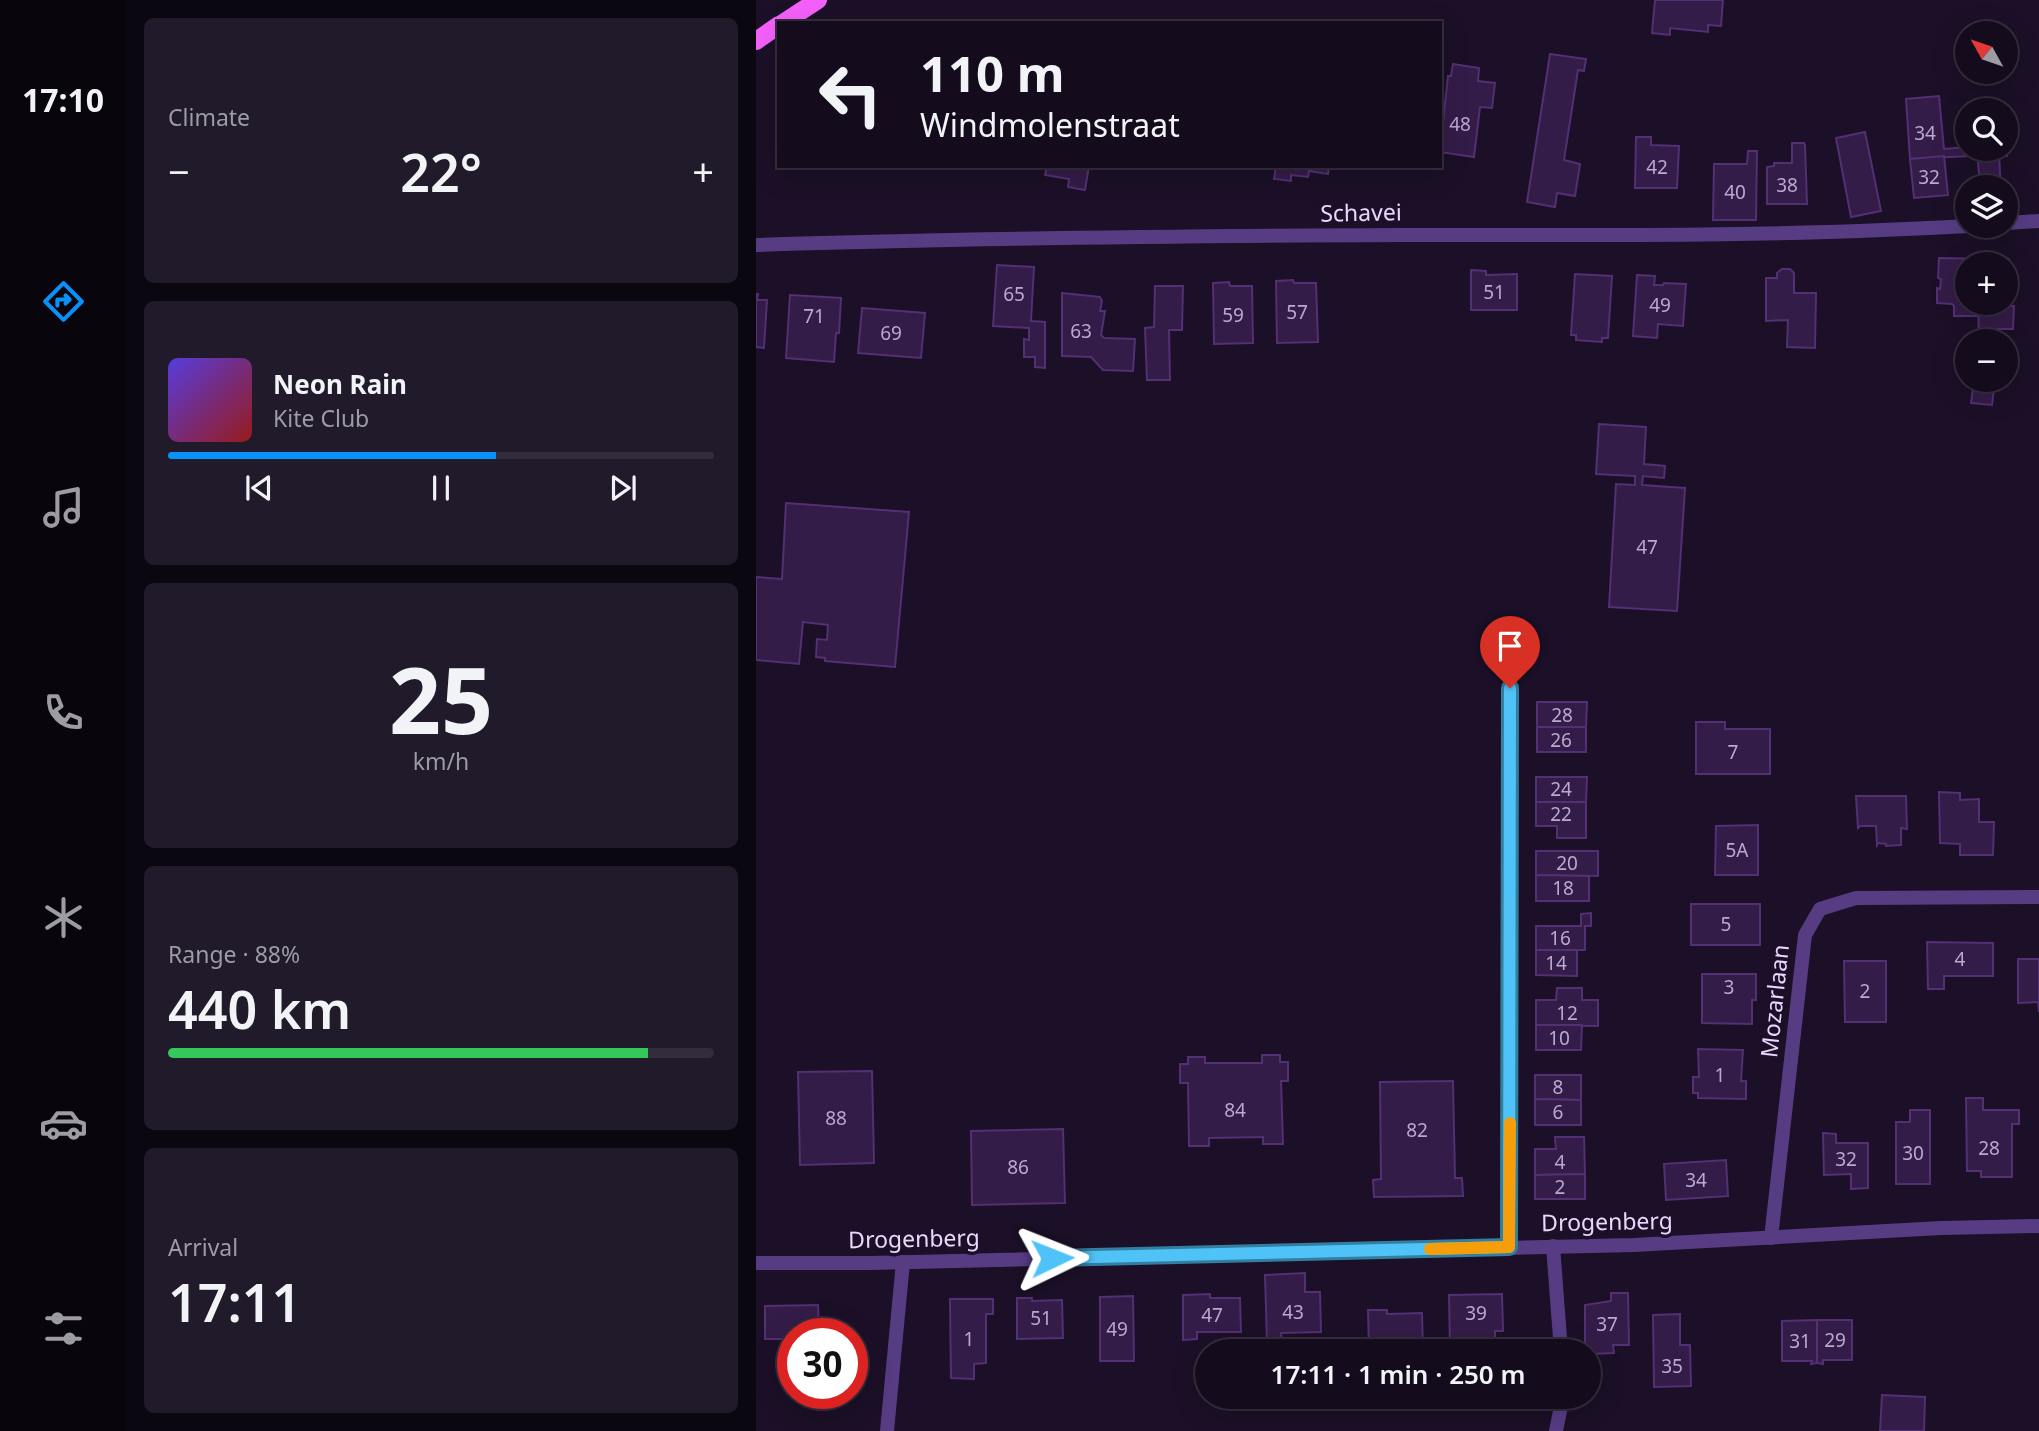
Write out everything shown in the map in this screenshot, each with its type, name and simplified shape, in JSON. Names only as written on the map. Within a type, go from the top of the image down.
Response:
[{"type":"main road","points":[[786,21],[818,0]]},
{"type":"main road","points":[[756,41],[777,27]]},
{"type":"street","points":[[2018,222],[2039,221]]},
{"type":"street","name":"Schavei","points":[[756,245],[1356,236],[1762,235],[1955,227]]},
{"type":"street","points":[[1509,1247],[1510,688]]},
{"type":"street","name":"Mozarlaan","points":[[1771,1238],[1805,935],[1820,909],[1856,898],[2039,897]]},
{"type":"street","name":"Drogenberg","points":[[756,1263],[1634,1245],[2039,1226]]},
{"type":"street","points":[[1553,1246],[1560,1339]]},
{"type":"street","points":[[887,1431],[903,1262]]},
{"type":"street","points":[[1556,1431],[1560,1409]]},
{"type":"building","points":[[1655,0],[1723,0],[1721,26],[1708,25],[1708,32],[1670,28],[1670,35],[1652,33]]},
{"type":"building","points":[[1550,54],[1586,59],[1584,71],[1578,70],[1564,160],[1580,164],[1575,196],[1557,193],[1555,207],[1527,202]]},
{"type":"building","points":[[1453,64],[1479,68],[1478,81],[1495,83],[1492,108],[1480,107],[1474,157],[1442,152],[1448,76],[1451,76]]},
{"type":"building","points":[[1939,96],[1944,149],[1955,148],[1955,157],[1910,159],[1906,99]]},
{"type":"building","points":[[1865,132],[1881,211],[1851,217],[1836,138]]},
{"type":"building","points":[[1636,137],[1651,137],[1651,145],[1679,146],[1677,188],[1635,188]]},
{"type":"building","points":[[1792,143],[1805,145],[1807,204],[1767,204],[1767,167],[1774,166],[1774,163],[1792,163]]},
{"type":"building","points":[[1748,151],[1757,151],[1756,220],[1713,220],[1714,164],[1747,164]]},
{"type":"building","points":[[1944,156],[1948,195],[1914,198],[1910,159]]},
{"type":"building","points":[[1978,161],[1999,161],[2000,175],[1979,175]]},
{"type":"building","points":[[1047,168],[1089,168],[1085,190],[1068,187],[1069,179],[1045,175]]},
{"type":"building","points":[[1276,168],[1329,168],[1328,174],[1309,171],[1308,177],[1291,175],[1291,181],[1274,179]]},
{"type":"building","points":[[1939,258],[1955,258],[1955,315],[1978,316],[1954,316],[1952,304],[1937,303],[1937,288],[1940,289],[1941,279],[1938,278]]},
{"type":"building","points":[[997,265],[1034,267],[1031,321],[1045,322],[1045,368],[1035,367],[1035,357],[1024,357],[1024,339],[1029,340],[1029,328],[993,326]]},
{"type":"building","points":[[1782,269],[1790,269],[1794,273],[1794,293],[1816,293],[1815,348],[1787,347],[1788,320],[1766,321],[1766,278],[1777,278],[1777,273]]},
{"type":"building","points":[[1471,270],[1486,271],[1486,275],[1517,274],[1517,310],[1471,310]]},
{"type":"building","points":[[1575,274],[1612,276],[1608,338],[1602,338],[1602,342],[1576,340],[1576,335],[1571,335]]},
{"type":"building","points":[[1637,275],[1655,276],[1654,285],[1686,284],[1683,326],[1658,324],[1657,338],[1633,336]]},
{"type":"building","points":[[1293,280],[1294,283],[1316,283],[1318,342],[1277,343],[1276,281]]},
{"type":"building","points":[[1229,282],[1230,286],[1252,286],[1253,343],[1214,344],[1213,283]]},
{"type":"building","points":[[1155,286],[1183,286],[1182,330],[1169,330],[1170,380],[1147,380],[1145,328],[1154,327]]},
{"type":"building","points":[[1062,293],[1100,297],[1100,311],[1105,311],[1101,335],[1104,338],[1135,339],[1133,371],[1103,370],[1091,357],[1062,356]]},
{"type":"building","points":[[756,294],[757,300],[767,300],[764,348],[756,347]]},
{"type":"building","points":[[790,295],[841,298],[834,362],[786,358]]},
{"type":"building","points":[[862,308],[925,313],[921,358],[858,353]]},
{"type":"building","points":[[1978,315],[2014,315],[2013,329],[1979,329]]},
{"type":"building","points":[[1972,392],[1994,392],[1992,405],[1971,403]]},
{"type":"building","points":[[1599,424],[1646,427],[1644,464],[1665,466],[1664,478],[1643,476],[1642,485],[1685,488],[1677,611],[1609,607],[1616,484],[1635,485],[1635,476],[1596,474]]},
{"type":"building","points":[[786,503],[909,512],[895,667],[825,661],[825,658],[816,657],[817,639],[827,640],[828,625],[803,622],[799,664],[756,660],[756,577],[782,579]]},
{"type":"building","points":[[1537,702],[1587,702],[1586,727],[1537,727]]},
{"type":"building","points":[[1696,722],[1725,722],[1725,729],[1770,729],[1770,774],[1696,774]]},
{"type":"building","points":[[1537,727],[1586,727],[1586,752],[1537,752]]},
{"type":"building","points":[[1536,777],[1587,777],[1586,802],[1536,802]]},
{"type":"building","points":[[1939,792],[1960,793],[1960,800],[1979,799],[1979,822],[1994,822],[1993,855],[1960,855],[1960,844],[1940,843]]},
{"type":"building","points":[[1856,796],[1906,796],[1907,829],[1901,828],[1901,845],[1877,845],[1876,826],[1858,828]]},
{"type":"building","points":[[1536,802],[1586,802],[1586,838],[1557,838],[1557,826],[1536,826]]},
{"type":"building","points":[[1758,825],[1758,875],[1715,875],[1716,826]]},
{"type":"building","points":[[1536,851],[1598,851],[1598,876],[1536,875]]},
{"type":"building","points":[[1536,875],[1589,876],[1589,901],[1536,901]]},
{"type":"building","points":[[1691,904],[1760,904],[1760,945],[1691,945]]},
{"type":"building","points":[[1591,913],[1591,926],[1585,926],[1585,950],[1536,950],[1536,926],[1581,926],[1581,914]]},
{"type":"building","points":[[1927,942],[1993,943],[1993,976],[1944,976],[1944,989],[1928,989]]},
{"type":"building","points":[[1536,950],[1577,950],[1577,976],[1536,975]]},
{"type":"building","points":[[2018,959],[2039,959],[2039,1012],[2038,1002],[2018,1003]]},
{"type":"building","points":[[1844,961],[1886,961],[1886,1022],[1845,1022]]},
{"type":"building","points":[[1702,974],[1756,974],[1752,1024],[1702,1023]]},
{"type":"building","points":[[1557,988],[1582,988],[1582,1000],[1598,1000],[1598,1026],[1536,1025],[1536,1000],[1556,1000]]},
{"type":"building","points":[[1536,1025],[1582,1025],[1581,1050],[1536,1050]]},
{"type":"building","points":[[1698,1049],[1743,1050],[1741,1081],[1746,1081],[1746,1099],[1698,1098],[1698,1093],[1693,1093],[1693,1077],[1699,1077]]},
{"type":"building","points":[[1262,1055],[1280,1055],[1280,1062],[1288,1062],[1288,1081],[1281,1081],[1283,1144],[1263,1144],[1263,1137],[1209,1138],[1209,1146],[1189,1146],[1188,1083],[1180,1083],[1180,1064],[1188,1064],[1188,1057],[1205,1057],[1205,1063],[1262,1063]]},
{"type":"building","points":[[872,1071],[874,1163],[800,1165],[798,1072]]},
{"type":"building","points":[[1535,1075],[1581,1075],[1581,1100],[1535,1099]]},
{"type":"building","points":[[1453,1081],[1455,1178],[1462,1178],[1463,1196],[1374,1197],[1373,1180],[1381,1179],[1380,1082]]},
{"type":"building","points":[[1966,1098],[1983,1098],[1983,1110],[2019,1110],[2019,1124],[2012,1124],[2012,1177],[1981,1177],[1981,1171],[1967,1171]]},
{"type":"building","points":[[1535,1099],[1581,1100],[1581,1125],[1535,1125]]},
{"type":"building","points":[[1910,1110],[1930,1110],[1930,1184],[1896,1184],[1896,1122],[1910,1122]]},
{"type":"building","points":[[1063,1129],[1065,1203],[972,1205],[971,1131]]},
{"type":"building","points":[[1823,1133],[1836,1134],[1836,1143],[1868,1143],[1868,1188],[1851,1189],[1851,1174],[1824,1175]]},
{"type":"building","points":[[1555,1137],[1584,1137],[1585,1174],[1535,1175],[1535,1149],[1556,1149]]},
{"type":"building","points":[[1726,1160],[1728,1196],[1666,1200],[1664,1164]]},
{"type":"building","points":[[1585,1174],[1585,1199],[1535,1199],[1535,1175]]},
{"type":"building","points":[[1305,1273],[1305,1292],[1320,1292],[1321,1332],[1281,1333],[1282,1339],[1267,1339],[1265,1275]]},
{"type":"building","points":[[1611,1293],[1628,1293],[1629,1345],[1613,1345],[1614,1353],[1601,1354],[1601,1339],[1585,1339],[1585,1305],[1611,1301]]},
{"type":"building","points":[[1210,1294],[1210,1298],[1240,1298],[1241,1332],[1197,1332],[1197,1339],[1183,1340],[1183,1295]]},
{"type":"building","points":[[1502,1294],[1503,1331],[1495,1331],[1495,1339],[1450,1339],[1449,1295]]},
{"type":"building","points":[[1133,1296],[1134,1361],[1100,1361],[1100,1297]]},
{"type":"building","points":[[1017,1298],[1032,1298],[1032,1301],[1062,1300],[1063,1338],[1017,1339]]},
{"type":"building","points":[[950,1299],[993,1299],[993,1314],[986,1314],[986,1363],[974,1364],[974,1379],[951,1378]]},
{"type":"building","points":[[818,1305],[818,1318],[777,1318],[777,1339],[765,1339],[765,1306]]},
{"type":"building","points":[[1368,1310],[1387,1310],[1387,1314],[1422,1313],[1423,1339],[1369,1339]]},
{"type":"building","points":[[1680,1314],[1680,1345],[1690,1345],[1691,1386],[1654,1387],[1653,1315]]},
{"type":"building","points":[[1817,1320],[1817,1363],[1782,1361],[1782,1321]]},
{"type":"building","points":[[1817,1320],[1852,1320],[1852,1360],[1823,1360],[1823,1364],[1817,1363]]},
{"type":"building","points":[[1882,1395],[1925,1397],[1924,1431],[1880,1431]]},
{"type":"slow traffic","points":[[1430,1249],[1509,1247],[1510,1123]]},
{"type":"route","points":[[1052,1258],[1509,1247],[1510,688]]}]
